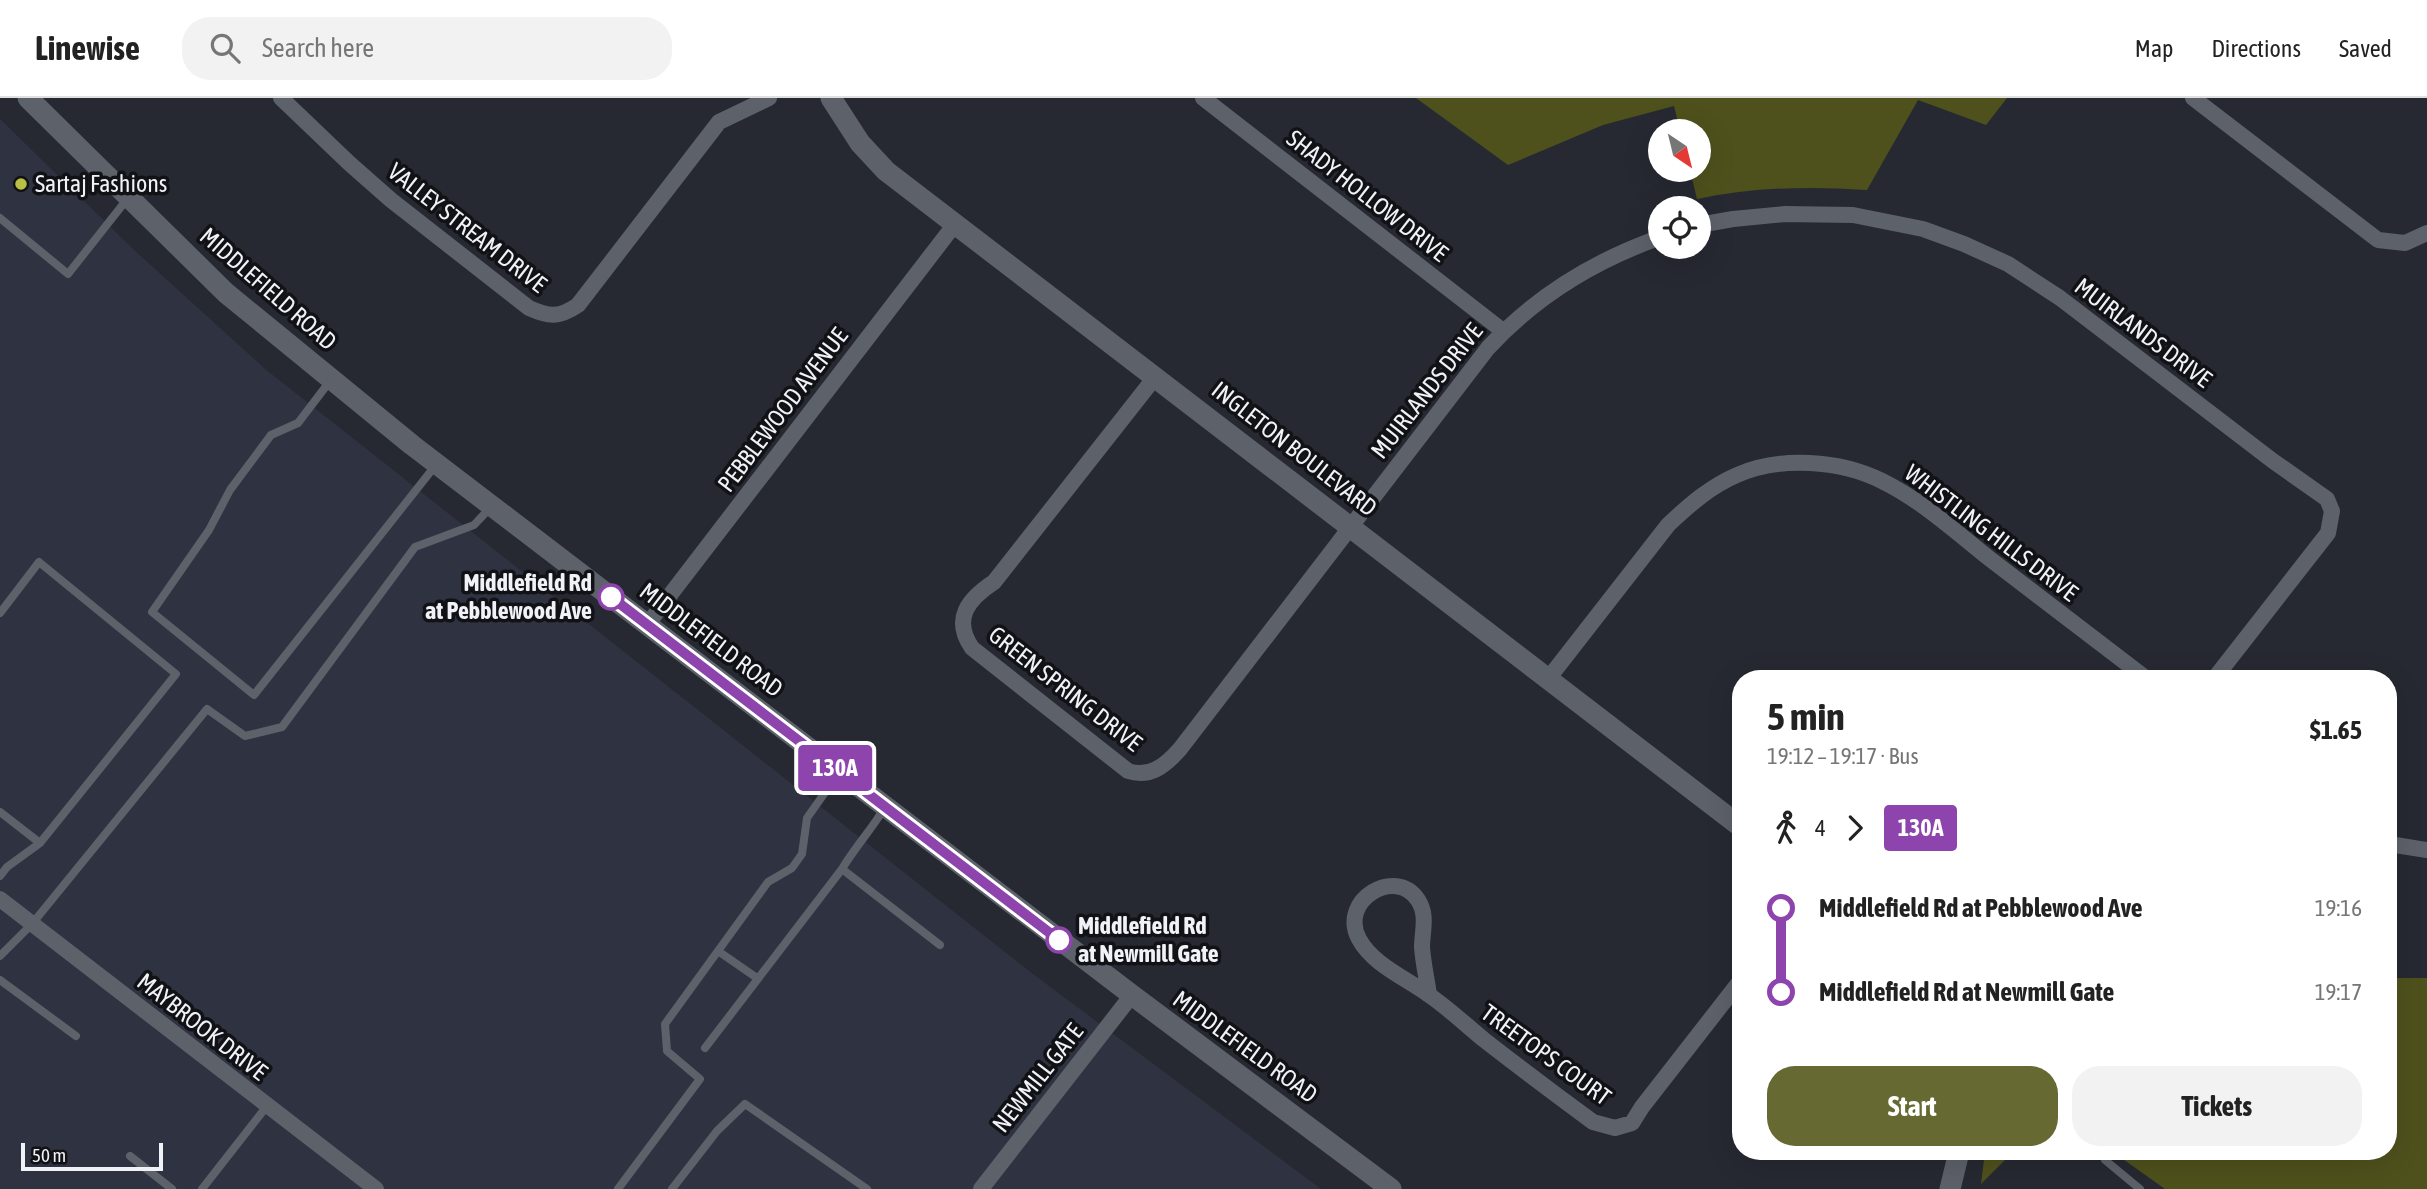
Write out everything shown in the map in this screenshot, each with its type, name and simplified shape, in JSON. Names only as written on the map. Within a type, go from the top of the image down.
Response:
[{"type":"main road","name":"MIDDLEFIELD ROAD","points":[[28,98],[226,293],[436,463],[1132,996],[1391,1189]]},
{"type":"main road","name":"INGLETON BOULEVARD","points":[[831,98],[860,143],[886,171],[1732,820]]},
{"type":"main road","points":[[1950,1189],[1957,1160]]},
{"type":"street","name":"VALLEY STREAM DRIVE","points":[[281,98],[391,200],[529,308],[543,315],[564,314],[578,305],[719,121],[769,98]]},
{"type":"street","name":"SHADY HOLLOW DRIVE","points":[[1203,98],[1503,331]]},
{"type":"street","points":[[2193,98],[2378,240],[2405,243],[2427,233]]},
{"type":"street","name":"MUIRLANDS DRIVE","points":[[1711,223],[1773,214],[1853,215],[1923,229],[1964,244],[2008,264],[2060,298],[2273,461],[2327,499],[2332,511],[2328,533],[2221,670]]},
{"type":"street","name":"PEBBLEWOOD AVENUE","points":[[648,625],[955,224]]},
{"type":"street","name":"MUIRLANDS DRIVE","points":[[1351,527],[1503,331],[1580,274],[1617,253],[1648,242]]},
{"type":"street","name":"GREEN SPRING DRIVE","points":[[1156,376],[994,582],[978,592],[966,608],[963,620],[964,636],[972,648],[1120,765],[1139,774],[1168,762],[1351,527]]},
{"type":"street","name":"WHISTLING HILLS DRIVE","points":[[1548,679],[1668,524],[1691,503],[1737,474],[1765,466],[1791,463],[1816,463],[1852,469],[1882,481],[1929,512],[2135,670]]},
{"type":"street","points":[[2397,845],[2427,850]]},
{"type":"street","name":"TREETOPS COURT","points":[[1429,995],[1422,947],[1424,921],[1419,901],[1406,890],[1392,886],[1376,890],[1363,898],[1354,922],[1357,935],[1375,958],[1429,995],[1593,1122],[1615,1128],[1632,1123],[1732,992]]},
{"type":"street","name":"MAYBROOK DRIVE","points":[[0,900],[376,1189]]},
{"type":"street","name":"NEWMILL GATE","points":[[981,1189],[1132,996]]},
{"type":"lane","points":[[0,218],[68,274],[128,198]]},
{"type":"lane","points":[[332,379],[298,423],[271,435],[230,490],[209,530],[152,612],[254,695],[436,463]]},
{"type":"lane","points":[[0,956],[32,924],[207,709],[245,736],[282,727],[415,547],[474,525],[492,506]]},
{"type":"lane","points":[[0,613],[39,562],[176,674],[40,843],[6,867],[0,876]]},
{"type":"lane","points":[[618,1189],[700,1079],[667,1051],[665,1024],[768,881],[792,868],[802,854],[807,818],[839,772]]},
{"type":"lane","points":[[705,1048],[842,869],[853,849],[871,830],[885,807]]},
{"type":"lane","points":[[0,812],[40,843]]},
{"type":"lane","points":[[842,869],[940,945]]},
{"type":"lane","points":[[718,951],[757,978]]},
{"type":"lane","points":[[0,980],[76,1036]]},
{"type":"lane","points":[[672,1189],[717,1131],[745,1104],[867,1189]]},
{"type":"lane","points":[[202,1189],[267,1106]]},
{"type":"lane","points":[[130,1156],[172,1189]]},
{"type":"lane","points":[[2105,1160],[2140,1189]]},
{"type":"shaded area","points":[[1416,98],[2007,98],[1986,125],[1918,100],[1867,190],[1782,188],[1696,196],[1693,182],[1712,182],[1712,119],[1677,119],[1674,106],[1603,125],[1508,165]]},
{"type":"shaded area","points":[[0,119],[133,249],[265,369],[1033,974],[1321,1189],[0,1189]]},
{"type":"shaded area","points":[[2397,978],[2427,978],[2427,1189],[2165,1189],[2124,1160],[2397,1160]]},
{"type":"shaded area","points":[[1984,1160],[2005,1160],[1981,1184]]},
{"type":"bus line","name":"130A","points":[[611,597],[1059,940]]},
{"type":"place","name":"Sartaj Fashions","points":[[21,184]]},
{"type":"place","name":"Middlefield Rd at Pebblewood Ave","points":[[611,597]]},
{"type":"place","name":"Middlefield Rd at Newmill Gate","points":[[1059,940]]}]
